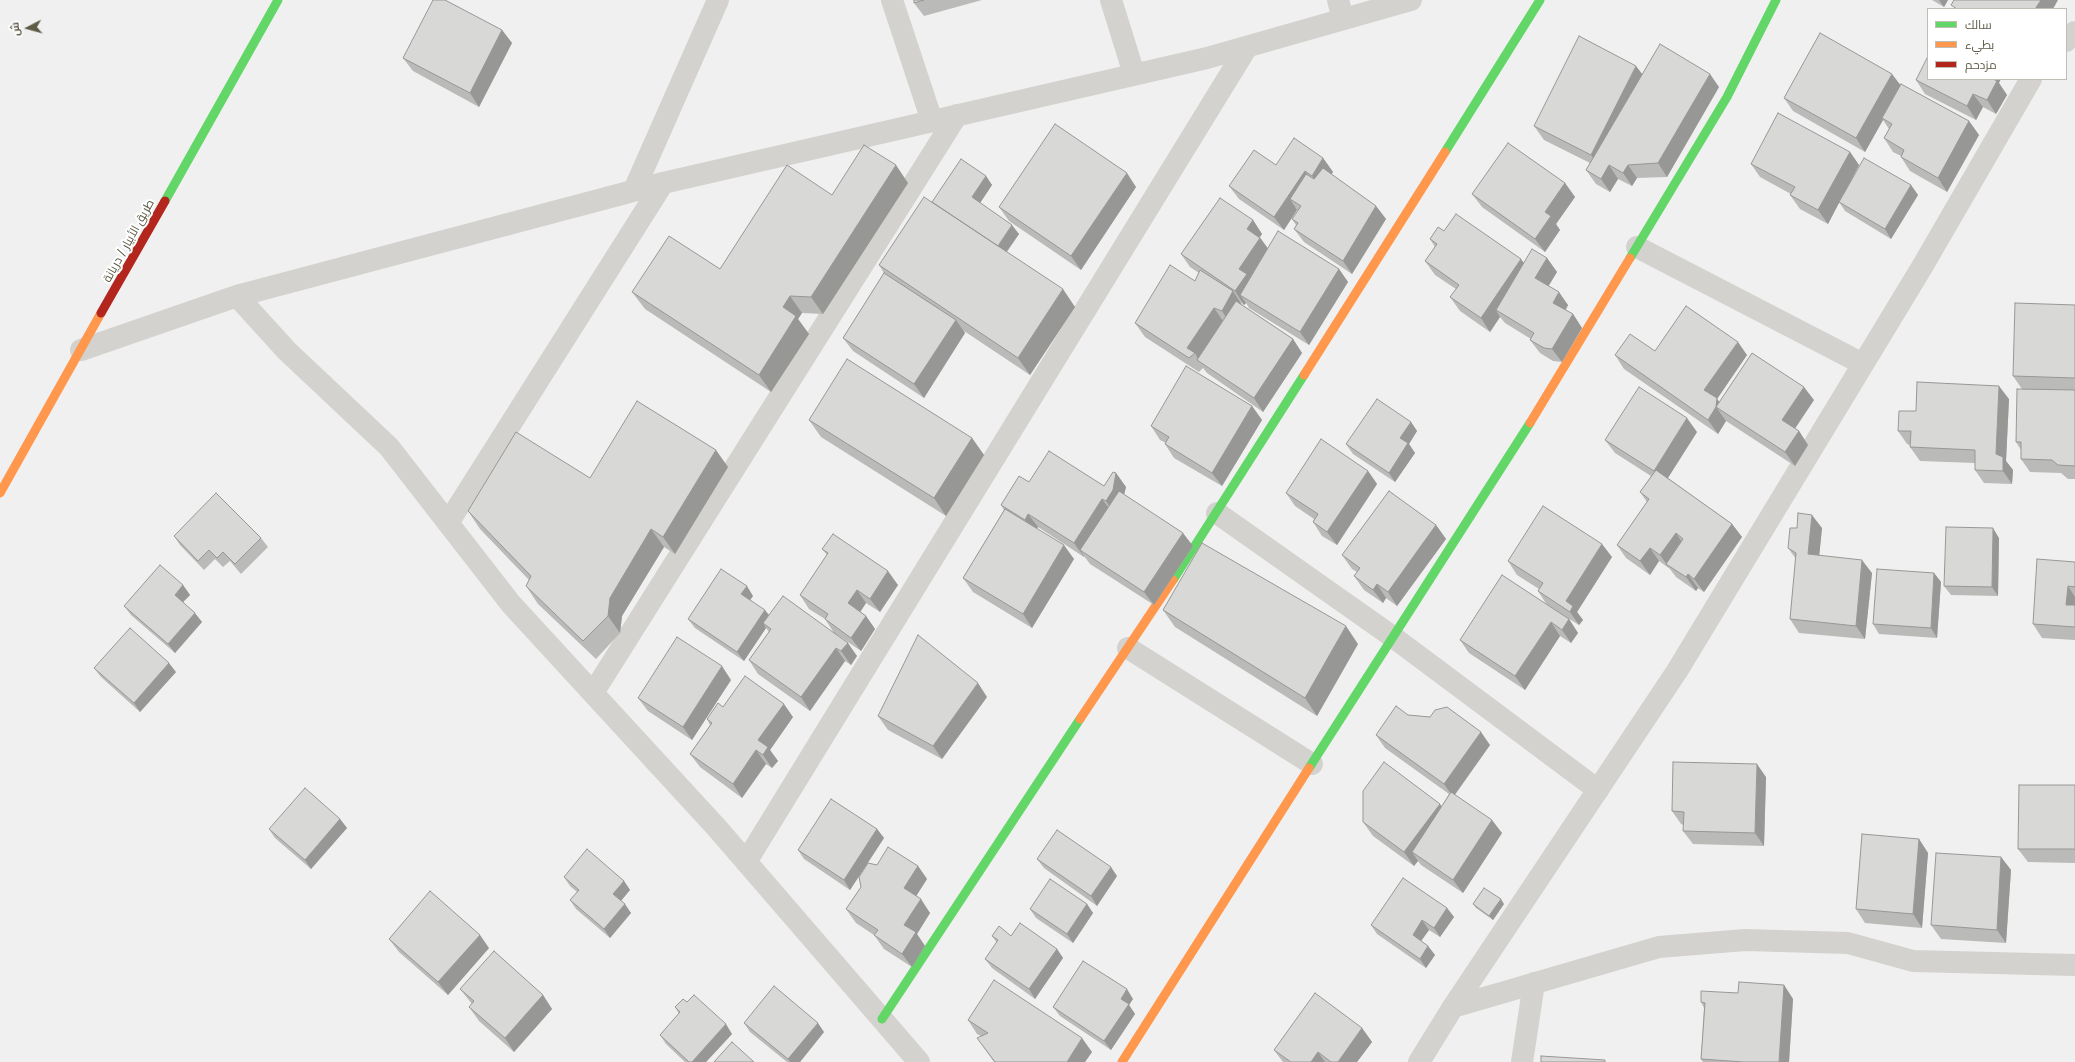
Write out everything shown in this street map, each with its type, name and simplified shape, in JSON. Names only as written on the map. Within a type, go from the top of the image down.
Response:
[{"type":"street","name":"طريق الأبيار / دريانة","points":[[0,493],[278,0]]},
{"type":"street","points":[[634,190],[718,0]]},
{"type":"street","points":[[892,0],[932,121]]},
{"type":"street","points":[[1111,0],[1134,74]]},
{"type":"street","points":[[81,350],[238,296],[634,190],[1134,74],[1247,46],[1341,10],[1411,0]]},
{"type":"street","points":[[882,1019],[1218,513],[1540,0]]},
{"type":"street","points":[[1122,1062],[1545,399],[1727,97],[1776,0]]},
{"type":"street","points":[[2067,39],[2075,32]]},
{"type":"street","points":[[746,862],[1247,46]]},
{"type":"street","points":[[1419,1062],[1453,1007],[1677,671],[1922,267],[2030,80]]},
{"type":"street","points":[[593,693],[958,115]]},
{"type":"street","points":[[448,523],[662,183]]},
{"type":"street","points":[[1636,247],[1863,364]]},
{"type":"street","points":[[238,296],[287,351],[389,447],[511,604],[746,862],[919,1062]]},
{"type":"street","points":[[1218,513],[1393,637],[1598,790]]},
{"type":"street","points":[[1128,648],[1312,764]]},
{"type":"street","points":[[1453,1007],[1659,947],[1745,940],[1848,943],[1913,961],[2075,964]]},
{"type":"street","points":[[1522,1062],[1534,983]]},
{"type":"building","points":[[433,0],[445,0],[502,30],[470,93],[403,58]]},
{"type":"building","points":[[914,0],[924,0],[914,3]]},
{"type":"building","points":[[1954,0],[2041,0],[2036,8],[1956,8],[1951,5]]},
{"type":"building","points":[[1820,33],[1892,74],[1856,138],[1784,98]]},
{"type":"building","points":[[1579,36],[1636,66],[1591,155],[1534,126]]},
{"type":"building","points":[[1660,44],[1710,74],[1658,163],[1628,165],[1623,173],[1609,165],[1601,179],[1586,170]]},
{"type":"building","points":[[1927,58],[1927,80],[1997,81],[1987,100],[1973,94],[1967,106],[1916,80]]},
{"type":"building","points":[[1901,84],[1969,121],[1938,178],[1901,157],[1904,150],[1884,138],[1892,124],[1882,118]]},
{"type":"building","points":[[1778,113],[1850,152],[1818,210],[1790,195],[1795,187],[1751,164]]},
{"type":"building","points":[[1055,124],[1127,173],[1071,256],[999,207]]},
{"type":"building","points":[[1294,138],[1323,158],[1312,176],[1305,171],[1274,217],[1229,186],[1254,150],[1276,165]]},
{"type":"building","points":[[1508,143],[1565,183],[1545,212],[1551,216],[1535,239],[1472,194]]},
{"type":"building","points":[[864,145],[896,165],[811,297],[790,296],[783,307],[796,316],[759,375],[632,292],[669,236],[720,269],[787,165],[832,195]]},
{"type":"building","points":[[1864,158],[1911,185],[1885,229],[1839,202]]},
{"type":"building","points":[[961,159],[986,176],[972,197],[1012,225],[998,246],[932,202]]},
{"type":"building","points":[[1323,168],[1376,206],[1343,261],[1294,229],[1298,223],[1292,219],[1301,206],[1290,199],[1306,174],[1314,179]]},
{"type":"building","points":[[924,197],[1063,289],[1018,358],[879,265]]},
{"type":"building","points":[[1220,198],[1253,220],[1247,229],[1260,238],[1239,269],[1247,274],[1235,291],[1181,254]]},
{"type":"building","points":[[1456,214],[1521,259],[1481,318],[1450,297],[1459,285],[1425,261],[1437,244],[1430,239],[1438,227],[1444,231]]},
{"type":"building","points":[[1278,231],[1339,269],[1300,332],[1240,295]]},
{"type":"building","points":[[1532,249],[1547,258],[1535,278],[1559,292],[1553,303],[1573,314],[1552,349],[1544,348],[1530,340],[1534,333],[1496,310]]},
{"type":"building","points":[[1170,265],[1195,281],[1200,270],[1233,291],[1222,311],[1214,308],[1187,348],[1195,353],[1189,358],[1135,323]]},
{"type":"building","points":[[884,273],[956,320],[914,384],[843,338]]},
{"type":"building","points":[[1236,301],[1293,339],[1254,398],[1197,360]]},
{"type":"building","points":[[2015,303],[2075,305],[2075,378],[2013,376]]},
{"type":"building","points":[[1686,306],[1738,342],[1704,390],[1717,398],[1716,407],[1708,420],[1615,355],[1630,334],[1655,351]]},
{"type":"building","points":[[1752,353],[1804,387],[1782,420],[1799,431],[1785,452],[1716,407]]},
{"type":"building","points":[[847,359],[972,438],[934,498],[809,420]]},
{"type":"building","points":[[1186,366],[1252,406],[1212,473],[1165,444],[1169,437],[1151,426]]},
{"type":"building","points":[[1917,382],[1999,386],[1996,454],[2003,457],[2003,471],[1975,470],[1975,450],[1910,447],[1911,431],[1898,431],[1899,411],[1916,411]]},
{"type":"building","points":[[1639,387],[1687,418],[1654,471],[1605,440]]},
{"type":"building","points":[[2017,389],[2075,390],[2075,466],[2058,465],[2052,460],[2021,459],[2021,442],[2016,442]]},
{"type":"building","points":[[1377,399],[1411,422],[1400,438],[1408,443],[1389,473],[1346,444]]},
{"type":"building","points":[[637,401],[716,450],[663,537],[651,529],[610,598],[608,616],[583,641],[526,586],[531,576],[468,511],[516,432],[590,478]]},
{"type":"building","points":[[1321,439],[1368,471],[1327,532],[1313,522],[1318,514],[1286,493]]},
{"type":"building","points":[[1049,451],[1104,486],[1113,472],[1116,473],[1113,490],[1106,501],[1102,499],[1074,543],[1028,514],[1025,520],[1001,505],[1019,476],[1029,482]]},
{"type":"building","points":[[1656,470],[1732,524],[1694,579],[1688,574],[1686,577],[1666,564],[1683,539],[1676,533],[1660,555],[1650,548],[1640,561],[1617,545],[1649,499],[1640,492]]},
{"type":"building","points":[[1119,491],[1183,533],[1144,592],[1080,550]]},
{"type":"building","points":[[1389,491],[1436,525],[1388,592],[1377,584],[1373,590],[1354,576],[1360,568],[1342,555]]},
{"type":"building","points":[[216,493],[261,538],[235,564],[223,552],[217,558],[209,550],[198,561],[174,536]]},
{"type":"building","points":[[1543,506],[1602,544],[1566,601],[1573,606],[1570,612],[1538,591],[1543,583],[1508,561]]},
{"type":"building","points":[[1005,509],[1064,545],[1023,614],[963,578]]},
{"type":"building","points":[[1798,513],[1812,515],[1808,554],[1862,560],[1856,626],[1790,619],[1796,553],[1788,548],[1790,528],[1797,528]]},
{"type":"building","points":[[1946,527],[1993,528],[1992,587],[1944,586]]},
{"type":"building","points":[[833,534],[888,571],[870,599],[857,590],[848,603],[866,616],[851,638],[825,619],[828,614],[800,595],[828,553],[822,549]]},
{"type":"building","points":[[1202,543],[1346,626],[1305,698],[1163,610]]},
{"type":"building","points":[[2037,559],[2075,562],[2075,587],[2068,586],[2066,605],[2075,605],[2075,627],[2033,624]]},
{"type":"building","points":[[160,565],[183,585],[175,595],[195,613],[168,644],[124,606]]},
{"type":"building","points":[[721,569],[747,586],[741,594],[765,610],[737,652],[688,619]]},
{"type":"building","points":[[1877,569],[1934,573],[1931,628],[1873,624]]},
{"type":"building","points":[[1502,575],[1569,619],[1562,630],[1551,622],[1515,676],[1460,640]]},
{"type":"building","points":[[783,596],[848,643],[841,651],[836,648],[801,697],[749,660],[771,629],[763,623]]},
{"type":"building","points":[[130,628],[169,663],[134,703],[94,668]]},
{"type":"building","points":[[918,635],[978,683],[933,746],[878,716]]},
{"type":"building","points":[[677,637],[722,666],[683,727],[638,698]]},
{"type":"building","points":[[745,676],[784,704],[758,740],[768,747],[763,755],[756,750],[733,784],[690,754],[712,723],[707,719],[718,703],[723,707]]},
{"type":"building","points":[[1396,706],[1408,715],[1430,717],[1435,710],[1447,707],[1481,732],[1444,784],[1376,735]]},
{"type":"building","points":[[1384,762],[1440,804],[1404,852],[1363,822],[1363,791]]},
{"type":"building","points":[[1673,762],[1757,764],[1755,833],[1683,831],[1684,812],[1672,811]]},
{"type":"building","points":[[2019,785],[2075,785],[2075,849],[2018,849]]},
{"type":"building","points":[[305,788],[340,819],[305,860],[269,829]]},
{"type":"building","points":[[1451,792],[1492,820],[1453,880],[1412,852]]},
{"type":"building","points":[[831,799],[877,829],[844,880],[798,850]]},
{"type":"building","points":[[1057,830],[1111,867],[1091,896],[1037,859]]},
{"type":"building","points":[[1862,834],[1919,839],[1913,914],[1856,909]]},
{"type":"building","points":[[888,847],[918,866],[904,888],[921,899],[904,925],[916,932],[902,954],[874,935],[878,930],[846,909],[861,887],[859,877],[868,863],[877,865]]},
{"type":"building","points":[[587,849],[624,881],[613,894],[625,904],[604,929],[570,900],[579,890],[564,877]]},
{"type":"building","points":[[1936,853],[2001,857],[1997,930],[1931,925]]},
{"type":"building","points":[[1403,878],[1447,908],[1434,928],[1422,920],[1413,935],[1428,946],[1420,959],[1371,925]]},
{"type":"building","points":[[1050,879],[1087,904],[1067,934],[1030,909]]},
{"type":"building","points":[[1484,888],[1501,899],[1489,916],[1473,904]]},
{"type":"building","points":[[430,891],[480,935],[438,982],[389,939]]},
{"type":"building","points":[[1020,923],[1057,949],[1029,989],[985,959],[998,940],[992,936],[999,926],[1011,936]]},
{"type":"building","points":[[494,951],[543,995],[505,1038],[469,1007],[474,1001],[460,989]]},
{"type":"building","points":[[1083,961],[1127,989],[1121,999],[1129,1004],[1104,1041],[1053,1007]]},
{"type":"building","points":[[994,980],[1082,1038],[1067,1062],[995,1062],[977,1038],[988,1033],[968,1020]]},
{"type":"building","points":[[1739,982],[1784,985],[1779,1062],[1744,1062],[1701,1059],[1705,1003],[1701,1002],[1701,991],[1738,993]]},
{"type":"building","points":[[774,986],[818,1023],[788,1059],[744,1023]]},
{"type":"building","points":[[1315,993],[1362,1028],[1338,1062],[1331,1062],[1318,1052],[1311,1062],[1291,1062],[1274,1050]]},
{"type":"building","points":[[694,995],[726,1024],[692,1062],[689,1062],[660,1035],[680,1012],[675,1007],[683,999],[687,1002]]},
{"type":"building","points":[[732,1042],[754,1062],[714,1062]]},
{"type":"building","points":[[1541,1056],[1605,1060],[1605,1062],[1541,1062]]},
{"type":"traffic: fast","points":[[165,201],[278,0]]},
{"type":"traffic: fast","points":[[1445,152],[1540,0]]},
{"type":"traffic: fast","points":[[1630,258],[1727,97],[1776,0]]},
{"type":"traffic: fast","points":[[1173,580],[1304,375]]},
{"type":"traffic: fast","points":[[1309,768],[1530,423]]},
{"type":"traffic: fast","points":[[882,1019],[1080,719]]},
{"type":"traffic: slow","points":[[1304,375],[1445,152]]},
{"type":"traffic: slow","points":[[1530,423],[1630,258]]},
{"type":"traffic: slow","points":[[0,493],[101,313]]},
{"type":"traffic: slow","points":[[1080,719],[1173,580]]},
{"type":"traffic: slow","points":[[1122,1062],[1309,768]]},
{"type":"traffic: jam","points":[[101,313],[165,201]]}]
